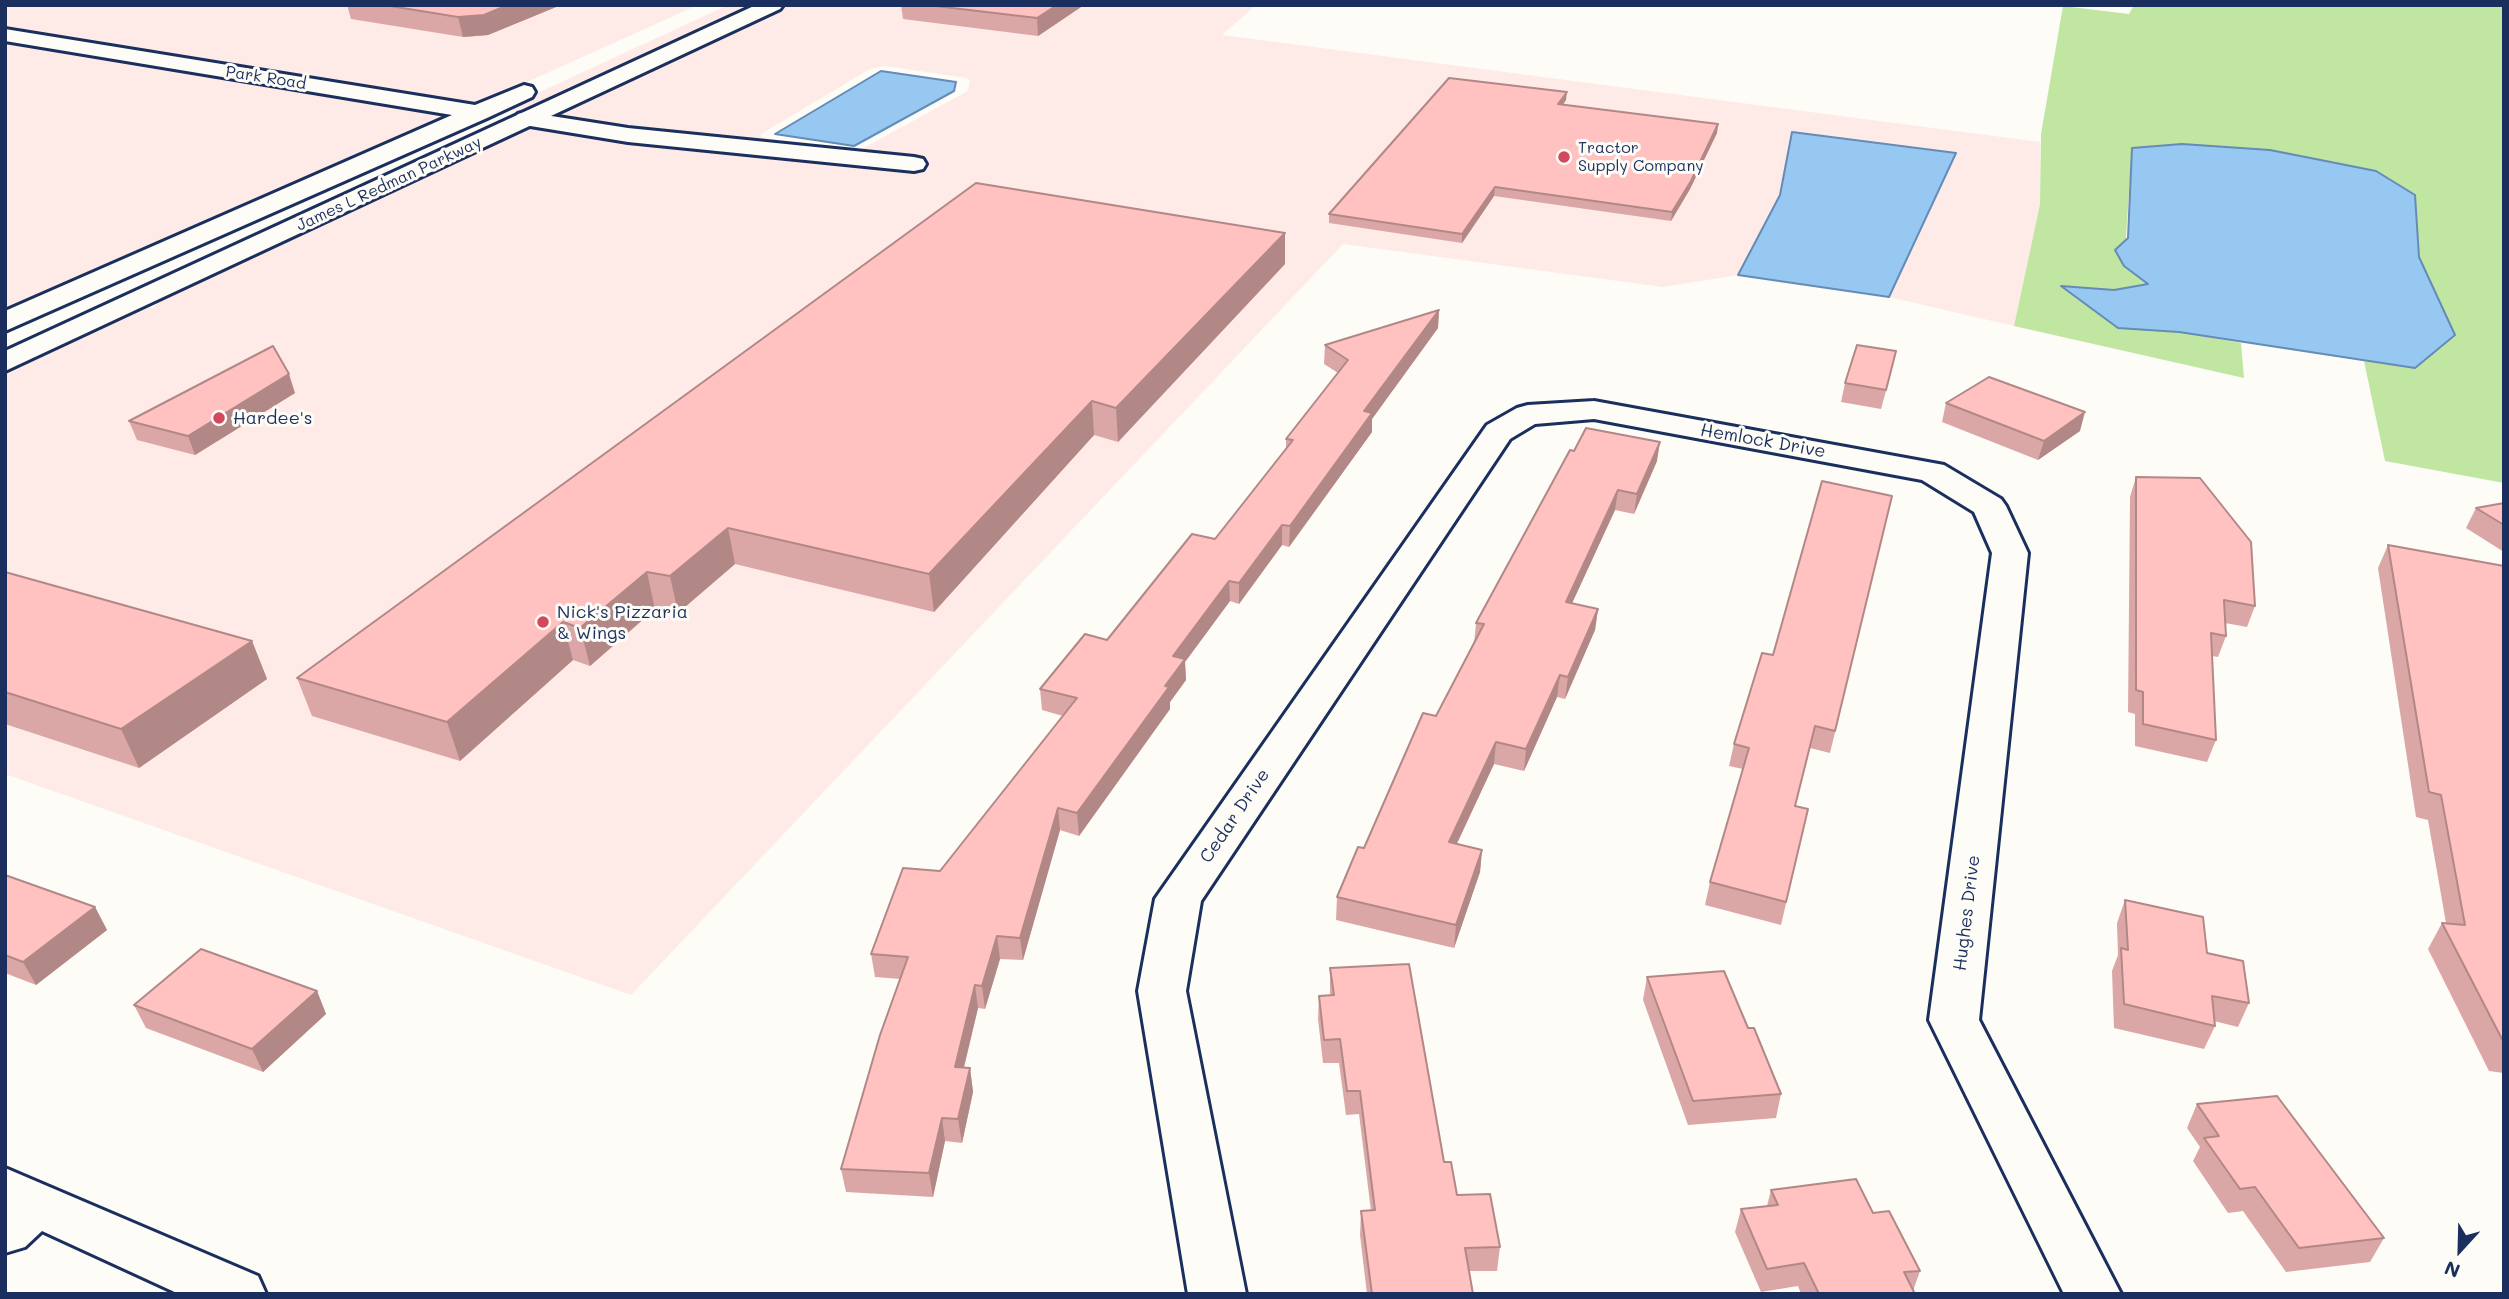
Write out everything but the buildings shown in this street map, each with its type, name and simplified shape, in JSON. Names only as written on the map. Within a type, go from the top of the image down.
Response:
[{"type":"street","name":"James L Redman Parkway","points":[[5,362],[773,5]]},
{"type":"street","name":"Park Road","points":[[5,35],[476,113],[640,137],[914,164]]},
{"type":"street","name":"James L Redman Parkway","points":[[5,322],[538,85]]},
{"type":"street","points":[[141,299],[173,269],[434,150],[465,130],[476,113]]},
{"type":"street","points":[[5,345],[24,337],[43,322],[66,295]]},
{"type":"street","name":"Hemlock Drive","points":[[1528,415],[1594,410],[1932,472],[1989,506]]},
{"type":"street","name":"Cedar Drive","points":[[1217,1294],[1163,991],[1178,899],[1498,432],[1528,415]]},
{"type":"street","name":"Hughes Drive","points":[[1989,506],[2011,553],[1954,1020],[2093,1294]]},
{"type":"street","points":[[16,1208],[238,1294]]},
{"type":"shaded area","points":[[5,5],[698,5],[476,105],[5,28]]},
{"type":"shaded area","points":[[728,5],[758,5],[525,112],[503,109]]},
{"type":"shaded area","points":[[788,5],[1256,5],[1222,35],[2040,142],[2040,204],[2014,326],[1889,297],[1955,153],[1793,132],[1780,195],[1738,275],[1663,287],[1343,244],[631,995],[5,774],[5,373],[144,308],[153,308],[160,301]],"holes":[[[885,66],[967,78],[970,81],[968,91],[858,151],[850,152],[761,137],[761,134],[870,69]]]},
{"type":"shaded area","points":[[5,42],[450,117],[62,287],[51,288],[46,295],[5,312]]},
{"type":"green space","points":[[2134,5],[2504,5],[2504,483],[2385,461],[2364,361],[2415,368],[2455,335],[2419,257],[2415,195],[2132,148],[2124,266],[2149,284],[2114,290],[2063,287],[2118,328],[2179,332],[2241,343],[2244,378],[2014,326],[2040,204],[2041,134],[2063,6],[2129,14]]},
{"type":"water","points":[[881,71],[956,82],[954,91],[854,146],[775,134]]},
{"type":"water","points":[[1792,132],[1956,153],[1889,297],[1738,275],[1780,195]]},
{"type":"water","points":[[2182,144],[2270,150],[2376,171],[2415,195],[2419,257],[2455,335],[2415,368],[2179,332],[2118,328],[2061,286],[2114,290],[2148,284],[2124,266],[2115,250],[2128,238],[2132,148]]},
{"type":"place","name":"Tractor Supply Company","points":[[1564,157]]},
{"type":"place","name":"Hardee's","points":[[219,418]]},
{"type":"place","name":"Nick's Pizzaria & Wings","points":[[543,622]]}]
